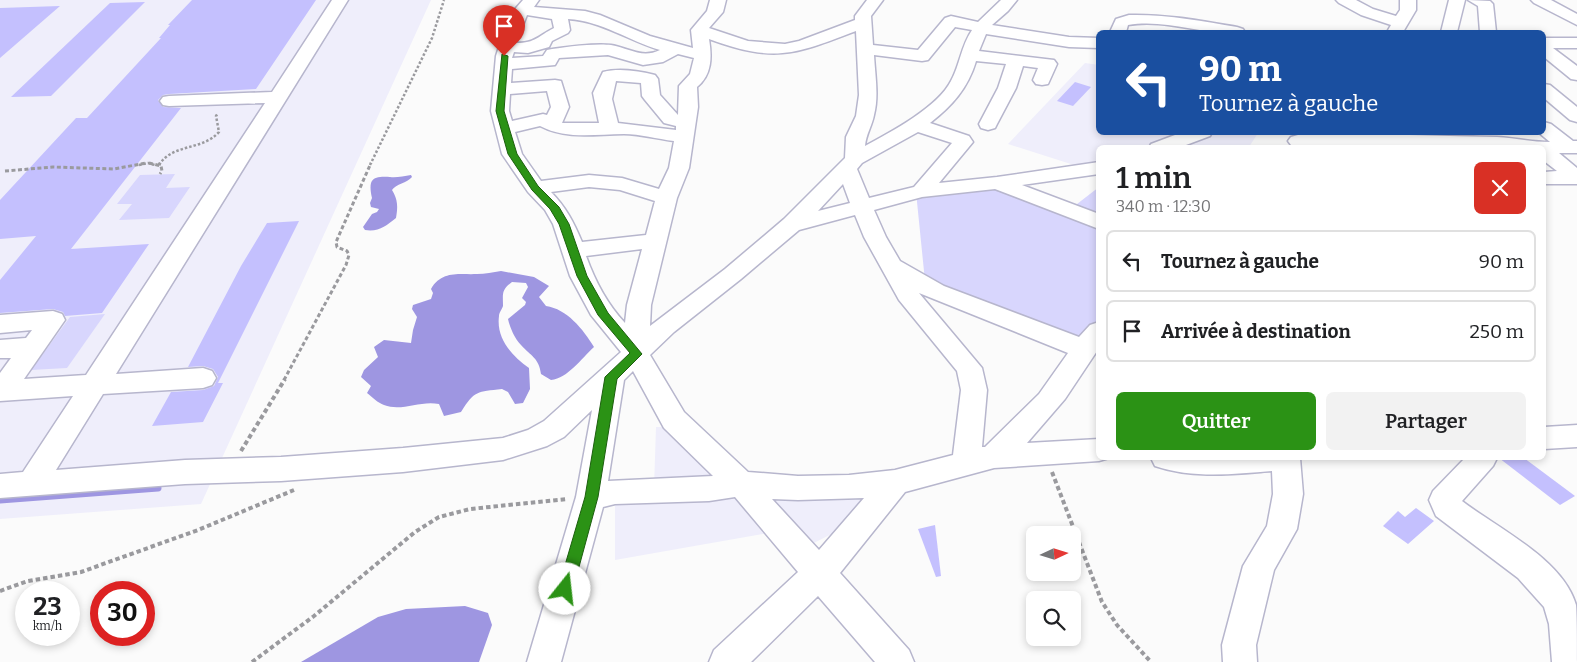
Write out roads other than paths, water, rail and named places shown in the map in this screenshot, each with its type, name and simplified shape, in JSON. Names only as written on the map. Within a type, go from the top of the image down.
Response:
[{"type":"street","points":[[32,483],[97,384],[340,0]]},
{"type":"street","points":[[718,0],[715,12],[699,30],[702,55],[699,77],[688,86],[689,107],[679,168],[666,198],[637,324],[642,348],[674,420],[740,484],[889,658]]},
{"type":"street","points":[[875,0],[863,16],[868,95],[851,163],[861,206],[875,237],[894,267],[907,294],[969,368],[974,381],[966,464]]},
{"type":"street","points":[[0,486],[185,472],[402,460],[503,449],[536,438],[554,429],[665,326],[733,274],[792,224],[851,163],[882,146],[942,104],[958,87],[972,44],[983,27],[1009,0]]},
{"type":"street","points":[[1344,0],[1398,28],[1408,10],[1408,0]]},
{"type":"street","points":[[1449,30],[1456,0]]},
{"type":"street","points":[[1476,0],[1485,4],[1488,30]]},
{"type":"street","points":[[1539,0],[1577,20]]},
{"type":"street","points":[[642,348],[603,315],[582,276],[564,224],[554,207],[535,188],[512,154],[500,111],[505,57],[517,16],[527,4],[538,15],[586,16],[599,12],[636,36],[702,55]]},
{"type":"street","points":[[505,57],[543,44],[546,38],[562,30],[560,16]]},
{"type":"street","points":[[1119,30],[1121,23],[1142,18],[1211,30]]},
{"type":"street","points":[[866,48],[922,56],[949,21],[1004,33],[1062,41],[1096,43]]},
{"type":"street","points":[[699,30],[731,42],[774,48],[795,47],[863,23]]},
{"type":"street","points":[[1062,41],[1059,32],[1061,30],[1096,31]]},
{"type":"street","points":[[1546,43],[1577,43]]},
{"type":"street","points":[[505,57],[550,61],[553,54],[609,50],[636,59],[650,60],[676,48]]},
{"type":"street","points":[[1546,51],[1577,75]]},
{"type":"street","points":[[969,55],[1047,64],[1042,80]]},
{"type":"street","points":[[988,124],[1008,88],[1016,60]]},
{"type":"street","points":[[608,129],[608,116],[601,101],[601,93],[609,76],[613,74],[649,79],[651,96],[671,119],[684,130]]},
{"type":"street","points":[[502,89],[555,84],[560,107],[552,125]]},
{"type":"street","points":[[1546,91],[1577,116]]},
{"type":"street","points":[[169,101],[279,97]]},
{"type":"street","points":[[505,128],[538,120],[567,130],[684,130]]},
{"type":"street","points":[[914,124],[962,140],[963,142],[921,191]]},
{"type":"street","points":[[1546,129],[1572,147]]},
{"type":"street","points":[[1166,145],[1195,135]]},
{"type":"street","points":[[1298,140],[1374,139],[1485,142],[1511,145]]},
{"type":"street","points":[[1546,150],[1572,147]]},
{"type":"street","points":[[1546,152],[1576,177]]},
{"type":"street","points":[[792,224],[921,191],[997,183],[1096,168]]},
{"type":"street","points":[[1546,178],[1576,177]]},
{"type":"street","points":[[535,188],[589,180],[622,184],[666,198]]},
{"type":"street","points":[[997,183],[1096,221]]},
{"type":"street","points":[[573,250],[655,241]]},
{"type":"street","points":[[894,267],[936,292],[1091,340],[1057,390],[1023,430],[994,456]]},
{"type":"street","points":[[0,324],[53,320],[1,391]]},
{"type":"street","points":[[0,349],[34,347]]},
{"type":"street","points":[[544,662],[592,497],[611,377]]},
{"type":"street","points":[[1,391],[203,378]]},
{"type":"street","points":[[1546,438],[1577,436]]},
{"type":"street","points":[[592,497],[616,492],[709,489],[740,484],[806,488],[849,487],[895,482],[994,456],[1096,450]]},
{"type":"street","points":[[1183,460],[1219,464],[1261,460]]},
{"type":"street","points":[[1240,662],[1239,645],[1259,566],[1282,529],[1288,494],[1286,460]]},
{"type":"street","points":[[1481,460],[1444,500],[1446,508],[1531,567],[1549,587],[1563,612],[1569,662]]},
{"type":"street","points":[[726,662],[818,574],[895,482]]},
{"type":"waterway","points":[[0,500],[158,488]]}]
